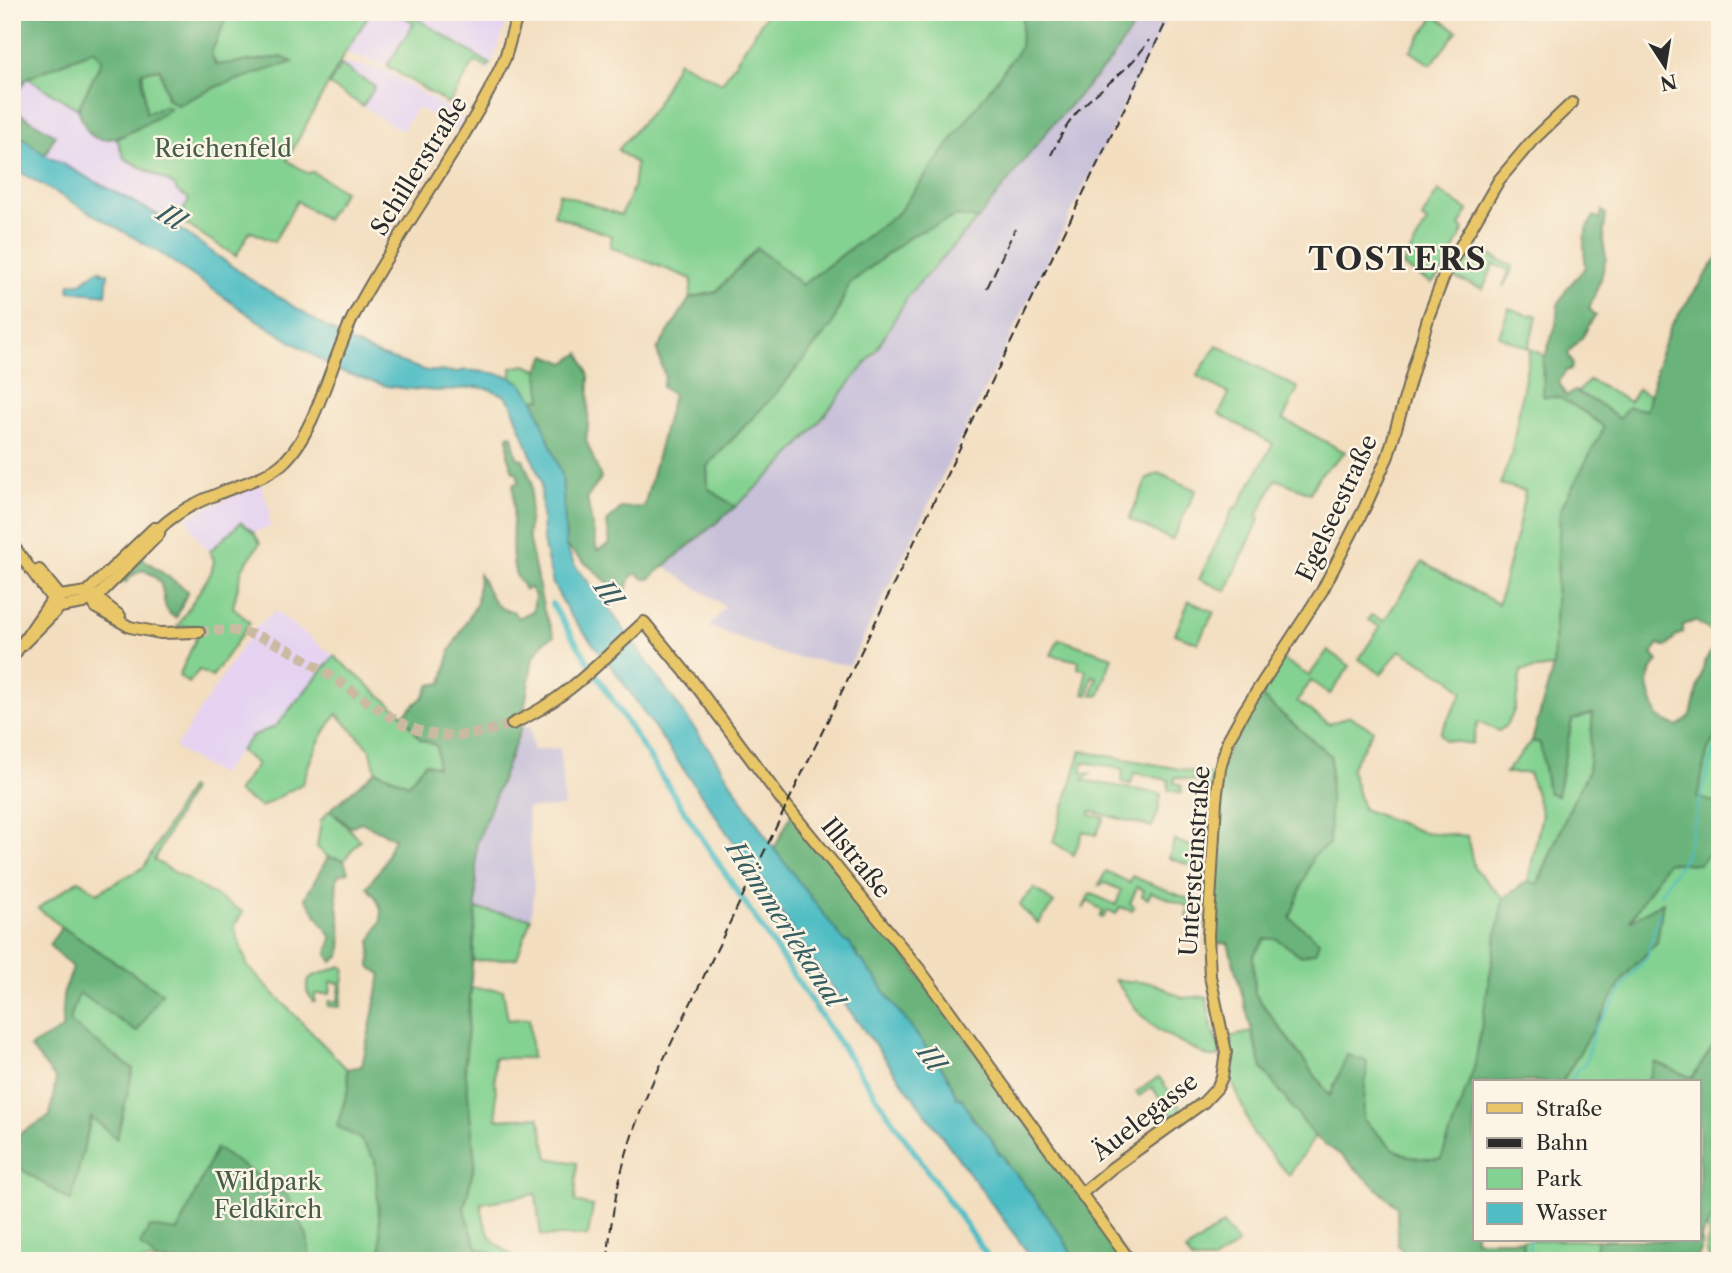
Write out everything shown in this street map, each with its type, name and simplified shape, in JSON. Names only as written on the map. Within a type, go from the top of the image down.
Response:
[{"type":"main road","name":"Schillerstraße","points":[[90,596],[154,528],[160,528],[186,509],[259,477],[283,463],[299,444],[345,334],[366,293],[480,109],[505,58],[517,14]]},
{"type":"main road","name":"Egelseestraße","points":[[1228,740],[1322,591],[1365,507],[1388,456],[1429,315],[1446,277],[1451,275],[1515,168],[1515,163],[1531,142],[1572,103]]},
{"type":"main road","points":[[13,545],[26,555],[57,601]]},
{"type":"main road","points":[[12,657],[57,601],[90,596],[96,608],[130,627],[160,633],[199,632]]},
{"type":"main road","name":"Illstraße","points":[[512,724],[549,706],[644,622],[691,679],[780,799],[920,970],[1130,1261]]},
{"type":"main road","name":"Untersteinstraße","points":[[1226,1067],[1226,1052],[1210,976],[1208,936],[1216,801],[1220,768],[1228,740]]},
{"type":"main road","name":"Äuelegasse","points":[[1081,1194],[1203,1102],[1217,1088],[1226,1067]]},
{"type":"shaded area","points":[[372,12],[509,12],[489,71],[414,24],[387,66],[346,53]]},
{"type":"shaded area","points":[[1148,12],[1165,21],[850,665],[787,656],[709,627],[725,607],[664,566],[764,482],[811,432],[910,293],[978,219],[1054,123],[1111,60],[1135,23]]},
{"type":"shaded area","points":[[342,63],[384,69],[464,119],[456,131],[417,107],[402,131],[329,85]]},
{"type":"shaded area","points":[[27,78],[78,109],[89,133],[97,138],[117,139],[124,158],[174,185],[177,191],[189,199],[176,226],[45,155],[55,135],[18,112],[15,96]]},
{"type":"shaded area","points":[[261,485],[271,514],[268,516],[271,527],[253,532],[241,522],[210,551],[197,538],[187,518]]},
{"type":"shaded area","points":[[275,611],[334,656],[276,726],[252,736],[220,775],[175,748],[253,630]]},
{"type":"shaded area","points":[[530,727],[533,750],[560,748],[564,807],[527,808],[534,888],[531,918],[476,909],[476,846],[521,728]]},
{"type":"green space","points":[[12,12],[229,12],[211,53],[216,65],[282,57],[293,62],[218,86],[177,105],[168,99],[160,69],[142,72],[146,113],[165,106],[170,109],[119,137],[98,139],[90,134],[84,125],[78,109],[102,60],[94,50],[27,78],[15,96],[19,113],[55,135],[45,155],[12,130]]},
{"type":"green space","name":"Reichenfeld","points":[[229,12],[371,12],[346,51],[287,160],[344,191],[326,220],[297,201],[274,242],[250,231],[236,256],[179,220],[189,199],[177,191],[174,185],[124,158],[117,139],[170,109],[165,106],[146,114],[142,72],[160,69],[167,99],[177,105],[218,86],[291,62],[281,58],[216,65],[211,53]]},
{"type":"green space","points":[[393,12],[406,12],[490,64],[487,68],[475,61],[449,104],[387,66],[414,23]]},
{"type":"green space","points":[[768,12],[1023,12],[1020,48],[898,213],[802,285],[757,248],[716,292],[690,298],[692,279],[610,247],[612,236],[554,215],[559,193],[621,215],[633,188],[636,164],[618,150],[655,107],[678,61],[722,83]]},
{"type":"green space","points":[[1023,12],[1147,12],[1137,21],[1111,60],[1054,123],[978,219],[956,216],[912,235],[849,284],[832,325],[778,391],[707,466],[708,488],[735,507],[649,579],[638,574],[632,575],[625,593],[614,588],[566,546],[562,476],[534,400],[542,399],[538,370],[546,355],[565,363],[580,353],[589,376],[586,440],[601,478],[587,498],[597,551],[610,544],[607,522],[621,508],[644,507],[673,395],[662,387],[665,377],[657,350],[690,298],[716,292],[757,248],[802,285],[898,213],[1020,48]]},
{"type":"green space","points":[[1435,16],[1457,31],[1431,65],[1410,51]]},
{"type":"green space","points":[[94,50],[102,60],[78,109],[27,78]]},
{"type":"green space","points":[[341,65],[375,87],[363,106],[329,85]]},
{"type":"green space","points":[[1438,191],[1468,210],[1460,226],[1464,229],[1450,259],[1441,274],[1431,283],[1402,266],[1427,222],[1422,218]]},
{"type":"green space","points":[[1602,211],[1606,214],[1603,241],[1606,258],[1589,308],[1596,316],[1568,354],[1573,364],[1559,382],[1566,396],[1575,391],[1601,405],[1619,419],[1628,407],[1647,410],[1660,354],[1671,326],[1720,254],[1720,637],[1695,621],[1683,625],[1683,633],[1677,635],[1666,647],[1659,644],[1652,654],[1658,661],[1649,675],[1648,682],[1658,717],[1678,727],[1691,715],[1705,661],[1720,638],[1720,734],[1708,749],[1697,798],[1720,803],[1720,843],[1699,864],[1667,862],[1630,921],[1663,902],[1657,942],[1625,976],[1563,1080],[1473,1080],[1473,1242],[1522,1242],[1526,1261],[1410,1261],[1397,1244],[1397,1207],[1342,1156],[1315,1137],[1262,1068],[1228,943],[1208,944],[1220,768],[1256,692],[1331,756],[1329,844],[1313,856],[1290,918],[1319,941],[1316,952],[1301,956],[1277,939],[1265,939],[1253,956],[1255,994],[1330,1096],[1347,1055],[1367,1061],[1363,1119],[1396,1150],[1414,1157],[1441,1159],[1475,1065],[1503,898],[1528,881],[1538,884],[1573,801],[1588,773],[1593,713],[1572,720],[1557,796],[1548,792],[1540,743],[1532,741],[1553,667],[1560,510],[1604,428],[1589,415],[1560,398],[1543,396],[1544,359],[1556,325],[1558,305],[1567,288],[1586,267],[1584,246],[1587,230],[1594,216],[1600,219]]},
{"type":"green space","points":[[956,216],[978,219],[910,293],[877,349],[783,463],[735,507],[708,488],[707,466],[778,391],[832,325],[849,284],[912,235]]},
{"type":"green space","points":[[1475,248],[1512,266],[1503,287],[1509,270],[1494,264],[1483,289],[1455,278]]},
{"type":"green space","points":[[1509,308],[1537,316],[1528,348],[1499,336]]},
{"type":"green space","points":[[1217,345],[1298,388],[1283,419],[1345,452],[1319,476],[1310,493],[1276,479],[1257,516],[1260,518],[1226,591],[1199,579],[1234,507],[1237,508],[1273,444],[1219,414],[1229,394],[1197,376]]},
{"type":"green space","points":[[1530,349],[1542,354],[1542,375],[1557,396],[1568,401],[1590,380],[1630,402],[1638,389],[1655,398],[1648,411],[1620,419],[1605,428],[1560,510],[1553,667],[1521,671],[1513,712],[1510,720],[1499,731],[1478,722],[1472,744],[1445,740],[1440,733],[1463,692],[1451,680],[1400,650],[1381,674],[1359,659],[1380,627],[1368,620],[1371,615],[1384,621],[1422,562],[1498,604],[1525,491],[1500,484],[1511,456]]},
{"type":"green space","points":[[525,365],[538,370],[543,399],[534,400],[521,383],[511,377],[511,368]]},
{"type":"green space","points":[[512,435],[517,458],[523,459],[532,483],[528,536],[544,611],[554,636],[545,641],[533,658],[521,728],[476,846],[476,909],[465,1066],[475,1162],[464,1209],[477,1248],[510,1261],[382,1261],[375,1160],[360,1139],[337,1126],[349,1086],[347,1069],[362,1066],[381,974],[370,967],[371,940],[381,921],[381,909],[367,887],[383,865],[394,838],[361,822],[350,827],[330,810],[376,771],[408,784],[425,763],[437,767],[437,746],[420,739],[403,715],[423,697],[430,685],[442,683],[450,651],[477,603],[479,574],[492,599],[501,608],[513,611],[518,618],[533,611],[535,596],[531,588],[525,590],[514,566],[513,484],[519,483],[517,472],[513,472],[508,456],[508,436]]},
{"type":"green space","points":[[1158,473],[1196,490],[1172,540],[1129,519],[1147,479]]},
{"type":"green space","points":[[241,522],[253,532],[260,543],[242,569],[233,607],[250,623],[212,677],[199,670],[189,683],[179,676],[199,632],[196,626],[177,627],[211,573],[214,561],[210,551]]},
{"type":"green space","points":[[142,558],[188,591],[176,618],[169,613],[162,587],[152,575],[142,570],[126,582],[119,583]]},
{"type":"green space","points":[[1189,601],[1214,612],[1198,643],[1175,634]]},
{"type":"green space","points":[[1059,639],[1112,657],[1100,694],[1092,695],[1097,677],[1092,676],[1088,695],[1084,694],[1086,670],[1078,668],[1079,661],[1051,655]]},
{"type":"green space","points":[[1328,650],[1350,666],[1330,694],[1311,681],[1297,701],[1329,724],[1350,716],[1373,730],[1351,769],[1363,809],[1422,832],[1467,836],[1474,868],[1503,898],[1475,1065],[1441,1159],[1415,1159],[1392,1148],[1363,1119],[1331,1097],[1255,994],[1253,956],[1265,939],[1277,939],[1301,955],[1318,941],[1290,918],[1313,856],[1329,843],[1331,756],[1256,692],[1280,657],[1309,676]]},
{"type":"green space","points":[[334,656],[403,715],[420,739],[437,746],[437,768],[408,784],[376,771],[370,749],[337,714],[316,747],[303,783],[261,807],[237,792],[257,764],[240,751],[252,736],[276,726]]},
{"type":"green space","points":[[1593,712],[1588,773],[1537,885],[1528,881],[1542,814],[1529,773],[1505,773],[1532,741],[1540,742],[1548,792],[1557,796],[1572,720]]},
{"type":"green space","points":[[1720,734],[1720,803],[1697,799],[1708,748]]},
{"type":"green space","points":[[1081,751],[1213,775],[1211,795],[1204,794],[1206,783],[1175,777],[1174,783],[1181,785],[1182,793],[1168,790],[1169,780],[1134,773],[1131,784],[1122,782],[1123,769],[1083,762],[1081,772],[1091,774],[1082,780],[1161,794],[1152,827],[1090,811],[1090,815],[1104,818],[1096,835],[1083,831],[1074,855],[1053,842]]},
{"type":"green space","name":"Wildpark Feldkirch","points":[[189,788],[191,790],[154,860],[243,912],[234,926],[248,967],[347,1069],[349,1086],[338,1124],[360,1139],[375,1160],[390,1261],[12,1261],[12,1163],[70,1201],[92,1116],[117,1138],[69,1022],[79,992],[162,993],[62,927],[38,908],[79,880],[97,893],[144,867]]},
{"type":"green space","points":[[330,810],[360,840],[344,860],[328,857],[317,847],[321,820]]},
{"type":"green space","points":[[792,813],[860,894],[1130,1261],[1075,1261],[1063,1238],[1009,1168],[991,1139],[957,1098],[947,1075],[862,960],[858,959],[856,952],[844,941],[774,849]]},
{"type":"green space","points":[[1174,840],[1206,851],[1206,871],[1169,858]]},
{"type":"green space","points":[[1720,843],[1720,1036],[1692,1078],[1655,1062],[1649,1080],[1563,1080],[1625,976],[1657,942],[1629,923],[1667,862],[1699,864]]},
{"type":"green space","points":[[328,857],[344,860],[348,872],[338,875],[341,946],[340,956],[332,962],[327,954],[332,938],[305,898]]},
{"type":"green space","points":[[1106,871],[1130,883],[1132,876],[1203,905],[1203,929],[1202,924],[1187,916],[1190,907],[1151,892],[1148,899],[1142,896],[1144,890],[1137,887],[1130,904],[1134,907],[1132,911],[1120,907],[1116,914],[1108,910],[1103,918],[1100,917],[1103,911],[1088,901],[1083,909],[1092,894],[1116,905],[1121,890],[1105,883],[1099,885]]},
{"type":"green space","points":[[1034,888],[1054,903],[1038,923],[1020,904]]},
{"type":"green space","points":[[476,909],[531,918],[517,958],[473,961]]},
{"type":"green space","points":[[62,927],[162,993],[137,1032],[79,993],[69,1022],[133,1069],[117,1139],[91,1117],[71,1201],[12,1163],[12,1138],[50,1116],[56,1079],[30,1047],[62,1029],[63,995],[73,968],[49,945]]},
{"type":"green space","points":[[341,966],[345,968],[340,1007],[328,1006],[329,1001],[338,1002],[340,983],[331,982],[330,994],[315,994],[313,1002],[307,991],[307,982],[311,977]]},
{"type":"green space","points":[[1115,980],[1153,983],[1183,998],[1206,996],[1213,1033],[1220,1048],[1219,1057],[1209,1057],[1159,1031],[1140,1014]]},
{"type":"green space","points":[[471,988],[503,990],[508,1020],[529,1018],[532,1058],[494,1058],[497,1119],[539,1117],[548,1158],[577,1163],[575,1202],[593,1206],[588,1236],[541,1236],[536,1194],[481,1203],[485,1225],[492,1239],[521,1261],[510,1261],[477,1248],[464,1209],[475,1162],[465,1066]]},
{"type":"green space","points":[[1252,1032],[1262,1068],[1315,1137],[1289,1175],[1254,1135],[1226,1067],[1224,1038]]},
{"type":"green space","points":[[1720,1036],[1720,1204],[1701,1237],[1701,1251],[1695,1261],[1592,1261],[1597,1242],[1700,1242],[1700,1080],[1649,1080],[1655,1062],[1692,1078]]},
{"type":"green space","points":[[1159,1077],[1183,1111],[1163,1124],[1161,1121],[1170,1113],[1152,1087],[1139,1096],[1136,1092]]},
{"type":"green space","name":"Wildpark Feldkirch","points":[[216,1148],[288,1196],[307,1236],[310,1261],[158,1261],[140,1244],[150,1227],[178,1231]]},
{"type":"green space","points":[[1720,1204],[1720,1261],[1711,1261],[1706,1248],[1710,1234],[1706,1227]]},
{"type":"green space","points":[[1223,1224],[1238,1244],[1213,1261],[1193,1261],[1186,1251]]},
{"type":"green space","points":[[1522,1242],[1597,1242],[1592,1261],[1526,1261]]},
{"type":"water","name":"Ill","points":[[12,130],[45,155],[166,219],[250,279],[350,342],[427,371],[466,370],[493,373],[511,377],[521,383],[534,400],[562,476],[566,546],[575,566],[600,596],[714,756],[774,849],[844,941],[850,943],[858,959],[862,960],[947,1075],[957,1098],[962,1098],[972,1118],[989,1135],[999,1154],[1004,1157],[1005,1163],[1063,1238],[1075,1261],[1034,1261],[816,965],[615,671],[570,615],[553,584],[543,541],[541,481],[511,403],[504,395],[477,387],[439,391],[387,386],[339,371],[257,320],[157,251],[13,168]]},
{"type":"water","points":[[98,270],[108,273],[106,295],[69,291],[70,284],[81,283]]},
{"type":"waterway","name":"Hämmerlekanal","points":[[552,604],[767,936],[991,1261]]},
{"type":"waterway","points":[[1660,894],[1685,856],[1714,748]]},
{"type":"waterway","points":[[1571,1080],[1576,1071],[1585,1064],[1595,1028],[1628,979],[1647,957],[1659,913]]},
{"type":"waterway","points":[[1528,1261],[1530,1242]]},
{"type":"tunnel","points":[[199,632],[236,631],[271,641],[304,659],[390,717],[424,732],[463,735],[512,724]]},
{"type":"railway","points":[[608,1261],[622,1168],[654,1079],[1171,12]]},
{"type":"railway","points":[[1051,155],[1075,114],[1125,69],[1149,40]]},
{"type":"railway","points":[[987,288],[1015,229]]},
{"type":"district","name":"TOSTERS","points":[[1398,259]]}]
